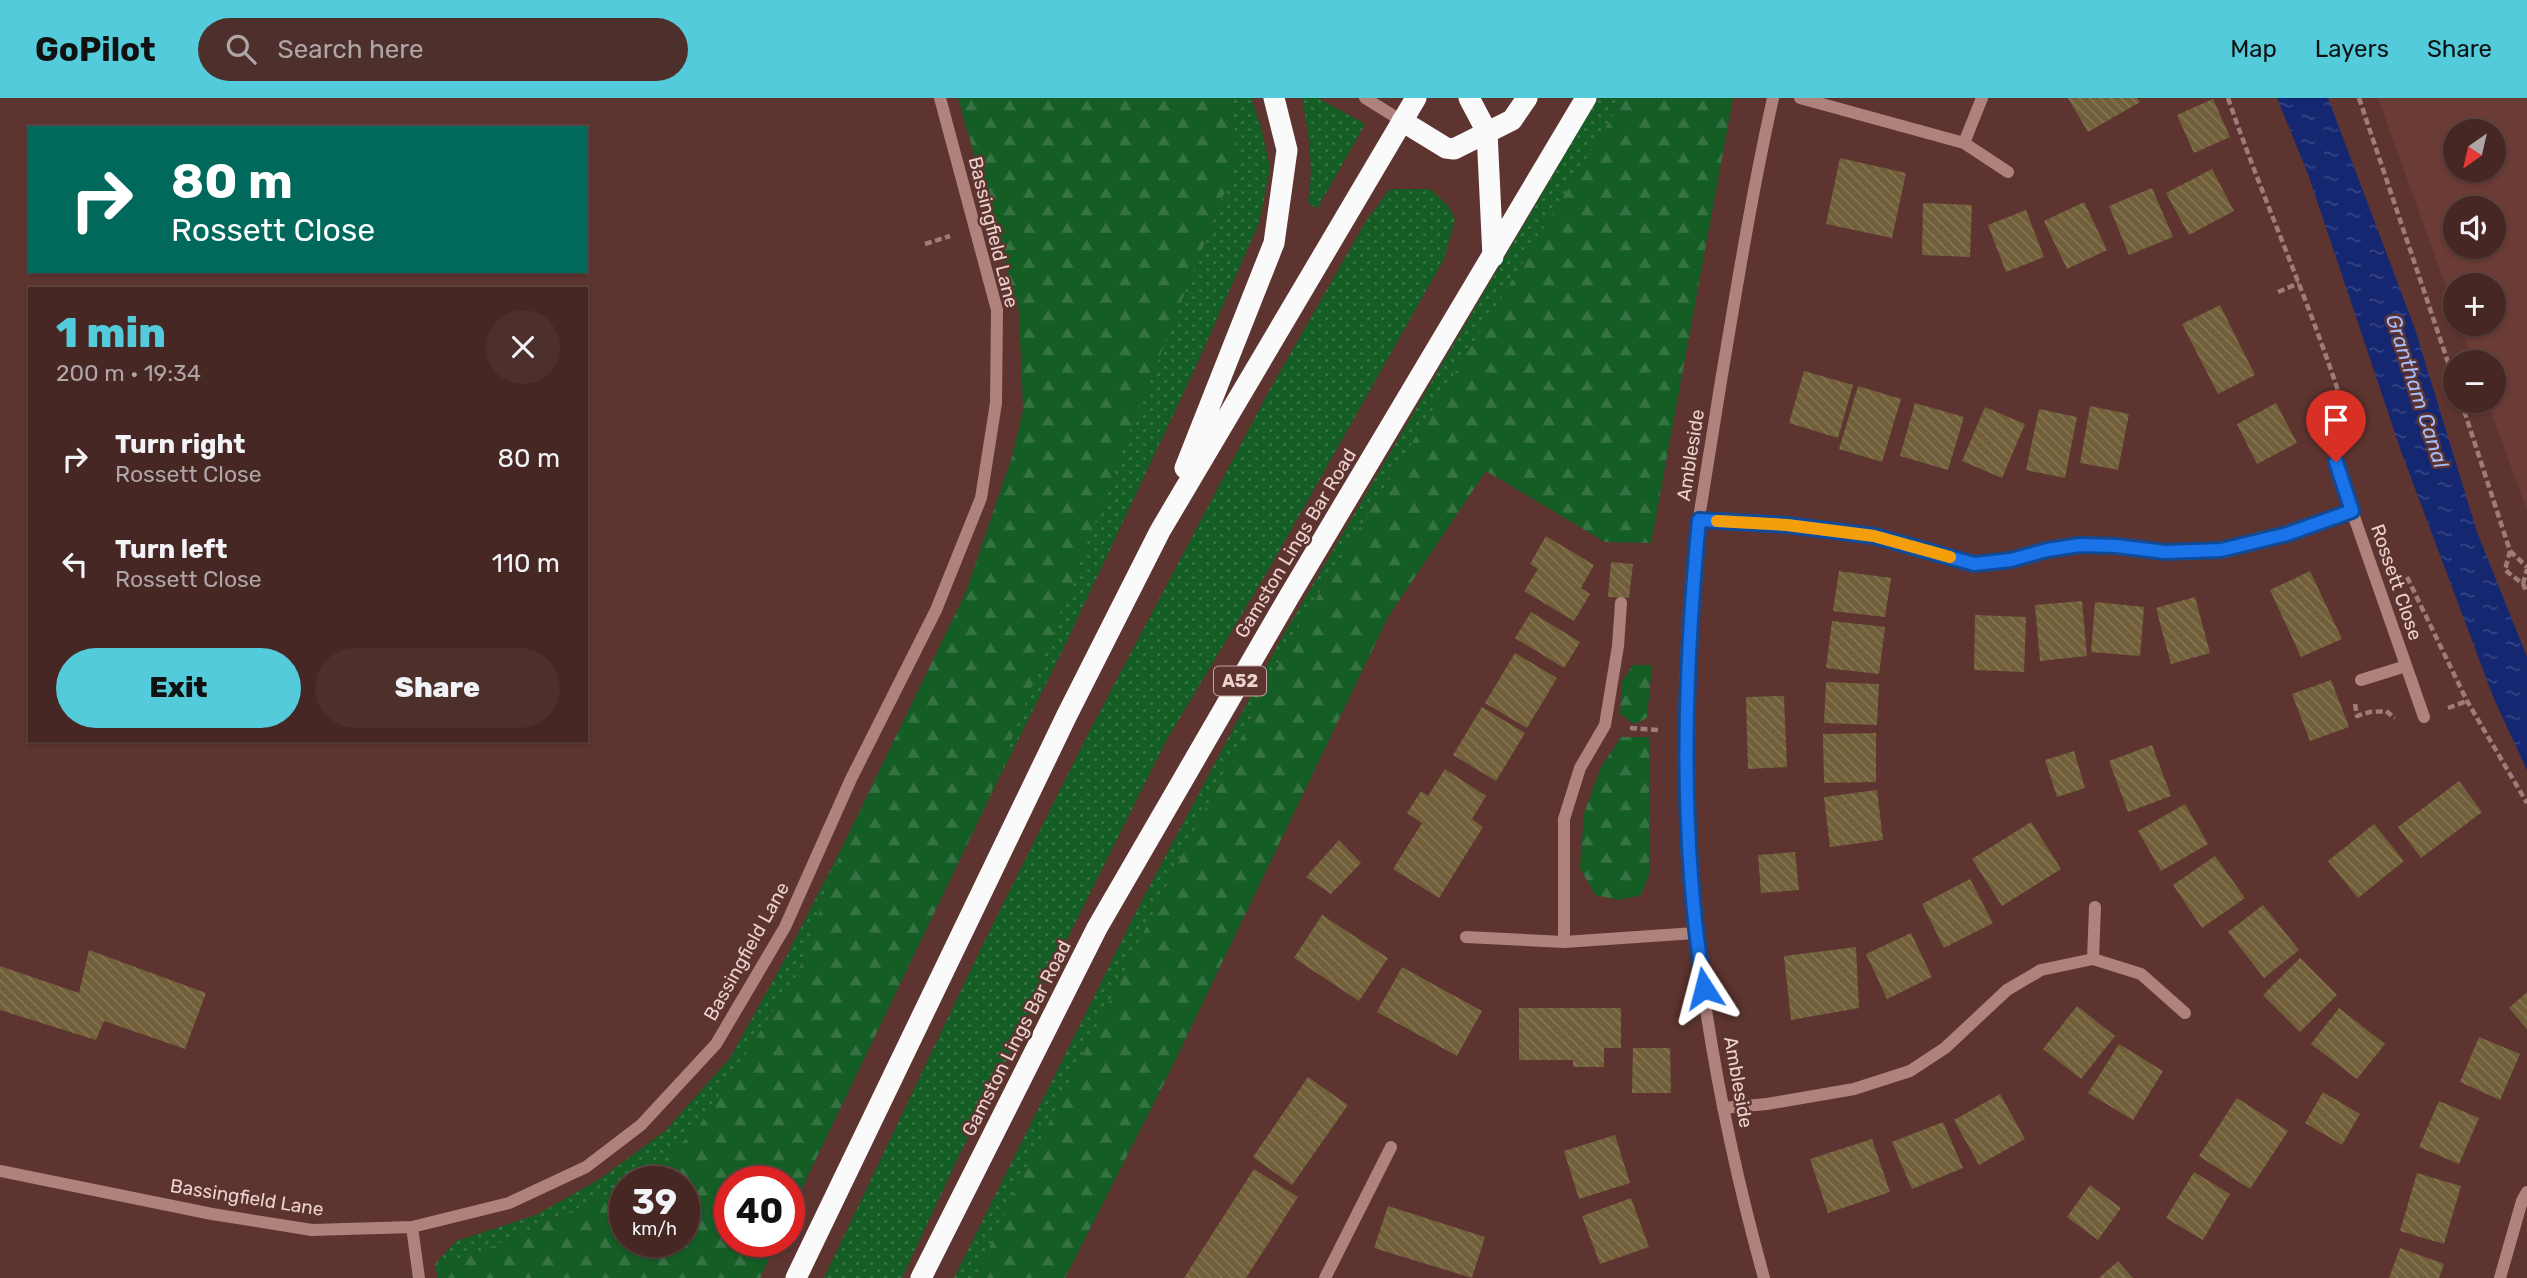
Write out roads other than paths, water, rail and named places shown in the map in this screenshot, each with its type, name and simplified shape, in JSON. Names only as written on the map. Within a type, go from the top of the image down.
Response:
[{"type":"highway","points":[[1160,531],[1274,243],[1287,150],[1274,98]]},
{"type":"highway","points":[[796,1278],[1061,727],[1160,531],[1416,98]]},
{"type":"highway","points":[[1469,98],[1487,132],[1493,257]]},
{"type":"highway","points":[[1402,121],[1450,149],[1511,120],[1527,98]]},
{"type":"highway","name":"Gamston Lings Bar Road","points":[[921,1278],[1097,928],[1290,595],[1586,98]]},
{"type":"street","name":"Bassingfield Lane","points":[[0,1171],[212,1214],[312,1230],[412,1227],[509,1203],[586,1167],[641,1125],[716,1044],[785,927],[851,779],[936,610],[981,498],[996,390],[997,310],[940,98]]},
{"type":"street","points":[[1365,98],[1402,121]]},
{"type":"street","name":"Ambleside","points":[[1764,1278],[1742,1197],[1723,1108],[1695,933],[1685,782],[1685,733],[1688,643],[1699,520],[1752,195],[1773,98]]},
{"type":"street","points":[[1800,98],[1964,143],[2008,172]]},
{"type":"street","points":[[1964,143],[1982,98]]},
{"type":"street","name":"Rossett Close","points":[[2336,462],[2424,717]]},
{"type":"street","name":"Rossett Close","points":[[1699,520],[1787,525],[1874,536],[1974,564],[2011,560],[2047,550],[2080,545],[2165,552],[2221,550],[2287,534],[2352,511]]},
{"type":"street","points":[[1564,942],[1564,819],[1580,768],[1605,725],[1618,646],[1621,603]]},
{"type":"street","name":"Rossett Close","points":[[2361,680],[2406,666]]},
{"type":"street","points":[[2093,959],[2095,907]]},
{"type":"street","points":[[1466,937],[1564,942],[1695,933]]},
{"type":"street","points":[[1723,1108],[1767,1104],[1854,1089],[1910,1071],[1945,1048],[2007,990],[2041,970],[2093,959],[2141,974],[2185,1013]]},
{"type":"street","points":[[1325,1278],[1391,1147]]},
{"type":"street","points":[[2500,1278],[2522,1200],[2527,1192]]},
{"type":"street","points":[[412,1227],[419,1278]]},
{"type":"water","name":"Grantham Canal","points":[[2277,98],[2328,98],[2415,329],[2477,532],[2527,657],[2527,770],[2494,699],[2401,451],[2308,174]]}]
